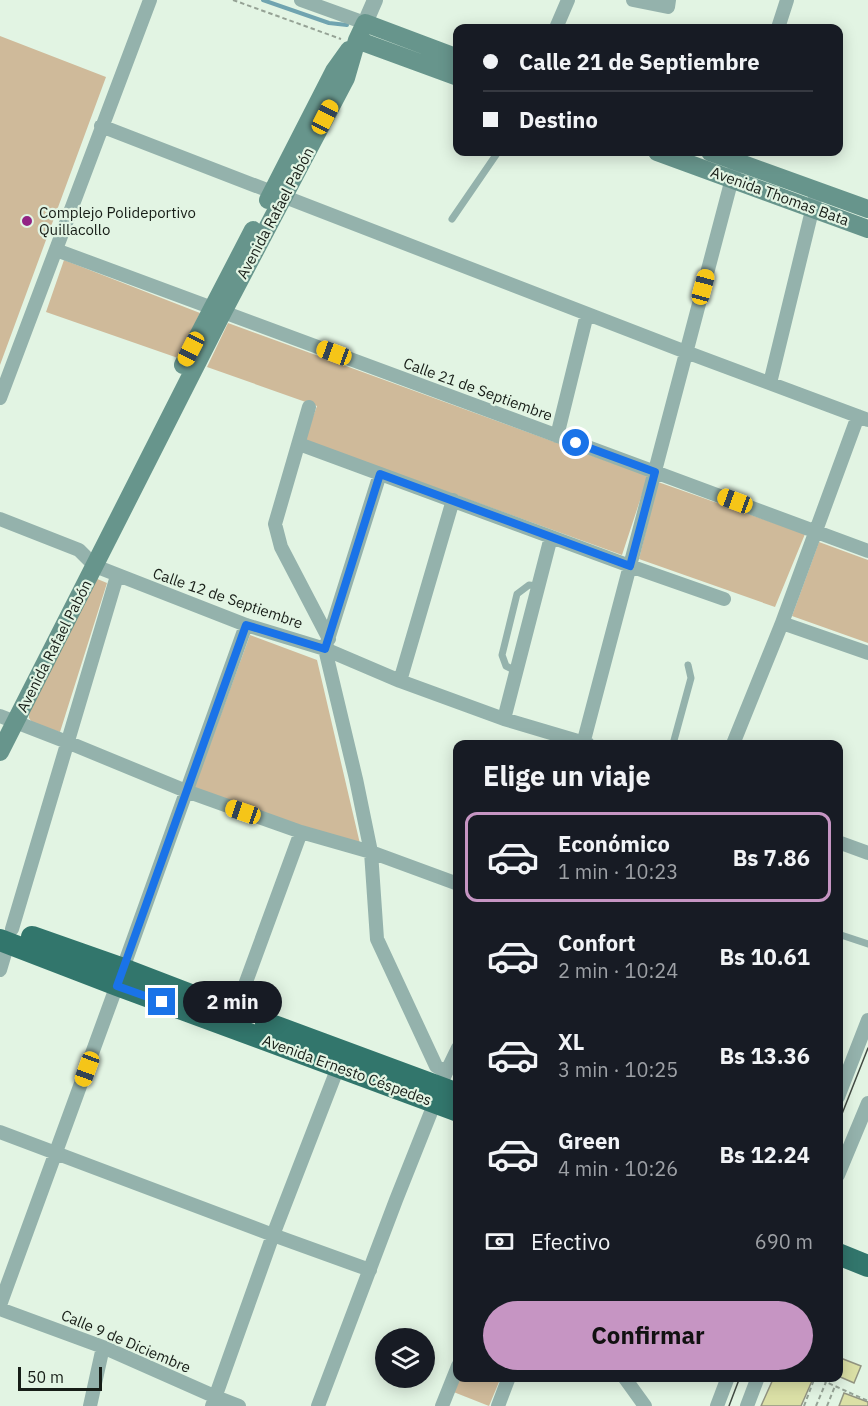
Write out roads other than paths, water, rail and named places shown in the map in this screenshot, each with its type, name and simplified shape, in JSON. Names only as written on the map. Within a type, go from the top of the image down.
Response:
[{"type":"highway","name":"Avenida Ernesto Céspedes","points":[[5,934],[449,1099]]},
{"type":"highway","name":"Avenida Ernesto Céspedes","points":[[120,977],[235,1012],[341,1059]]},
{"type":"highway","points":[[843,1242],[868,1251]]},
{"type":"highway","points":[[843,1256],[868,1266]]},
{"type":"main road","points":[[361,31],[453,57]]},
{"type":"main road","points":[[361,31],[453,75]]},
{"type":"main road","name":"Avenida Rafael Pabón","points":[[0,752],[5,720],[90,562],[217,310],[278,195],[346,78],[361,31]]},
{"type":"main road","name":"Avenida Thomas Bata","points":[[683,156],[735,164],[868,209]]},
{"type":"main road","name":"Avenida Thomas Bata","points":[[718,156],[813,208],[868,229]]},
{"type":"street","points":[[0,398],[150,0]]},
{"type":"street","points":[[301,0],[361,31],[375,0]]},
{"type":"street","points":[[558,24],[568,0]]},
{"type":"street","points":[[633,0],[668,7],[669,0]]},
{"type":"street","points":[[779,24],[787,0]]},
{"type":"street","points":[[101,126],[863,418],[814,531],[782,623],[735,740]]},
{"type":"street","points":[[586,740],[735,164]]},
{"type":"street","points":[[770,383],[817,190]]},
{"type":"street","name":"Calle 21 de Septiembre","points":[[56,250],[868,551]]},
{"type":"street","points":[[557,436],[587,314]]},
{"type":"street","points":[[309,407],[275,524],[281,547],[327,644],[371,852],[377,939],[449,1099]]},
{"type":"street","points":[[299,444],[724,599]]},
{"type":"street","points":[[327,644],[380,474]]},
{"type":"street","points":[[400,681],[453,501]]},
{"type":"street","name":"Calle 12 de Septiembre","points":[[0,519],[79,550],[90,562],[117,576],[246,625],[327,644],[400,681],[504,718],[575,740]]},
{"type":"street","points":[[504,718],[551,537]]},
{"type":"street","points":[[0,970],[5,934],[67,742],[117,576]]},
{"type":"street","points":[[782,623],[868,654]]},
{"type":"street","points":[[0,1307],[246,625]]},
{"type":"street","points":[[5,720],[67,742],[186,791],[301,832],[371,852],[453,882]]},
{"type":"street","points":[[235,1012],[301,832]]},
{"type":"street","points":[[843,844],[868,853]]},
{"type":"street","points":[[843,1083],[868,1020]]},
{"type":"street","points":[[214,1402],[273,1235],[341,1059]]},
{"type":"street","points":[[318,1406],[396,1200],[449,1099],[453,1076]]},
{"type":"street","points":[[843,1163],[868,1103]]},
{"type":"street","points":[[0,1132],[370,1270]]},
{"type":"street","name":"Calle 9 de Diciembre","points":[[0,1307],[103,1347],[214,1402],[238,1406]]},
{"type":"street","points":[[90,1406],[103,1347]]},
{"type":"street","points":[[442,1406],[453,1378]]},
{"type":"street","points":[[498,1406],[507,1382]]},
{"type":"street","points":[[628,1382],[645,1406]]},
{"type":"street","points":[[717,1406],[726,1382]]},
{"type":"street","points":[[747,1406],[756,1382]]},
{"type":"lane","points":[[452,219],[495,156]]},
{"type":"lane","points":[[674,740],[691,678],[688,665]]},
{"type":"lane","points":[[843,936],[868,944]]},
{"type":"waterway","points":[[263,0],[329,23],[347,25]]},
{"type":"tram line","points":[[843,1111],[868,1048]]},
{"type":"tram line","points":[[729,1406],[738,1382]]},
{"type":"place","name":"Complejo Polideportivo Quillacollo","points":[[27,221]]}]
